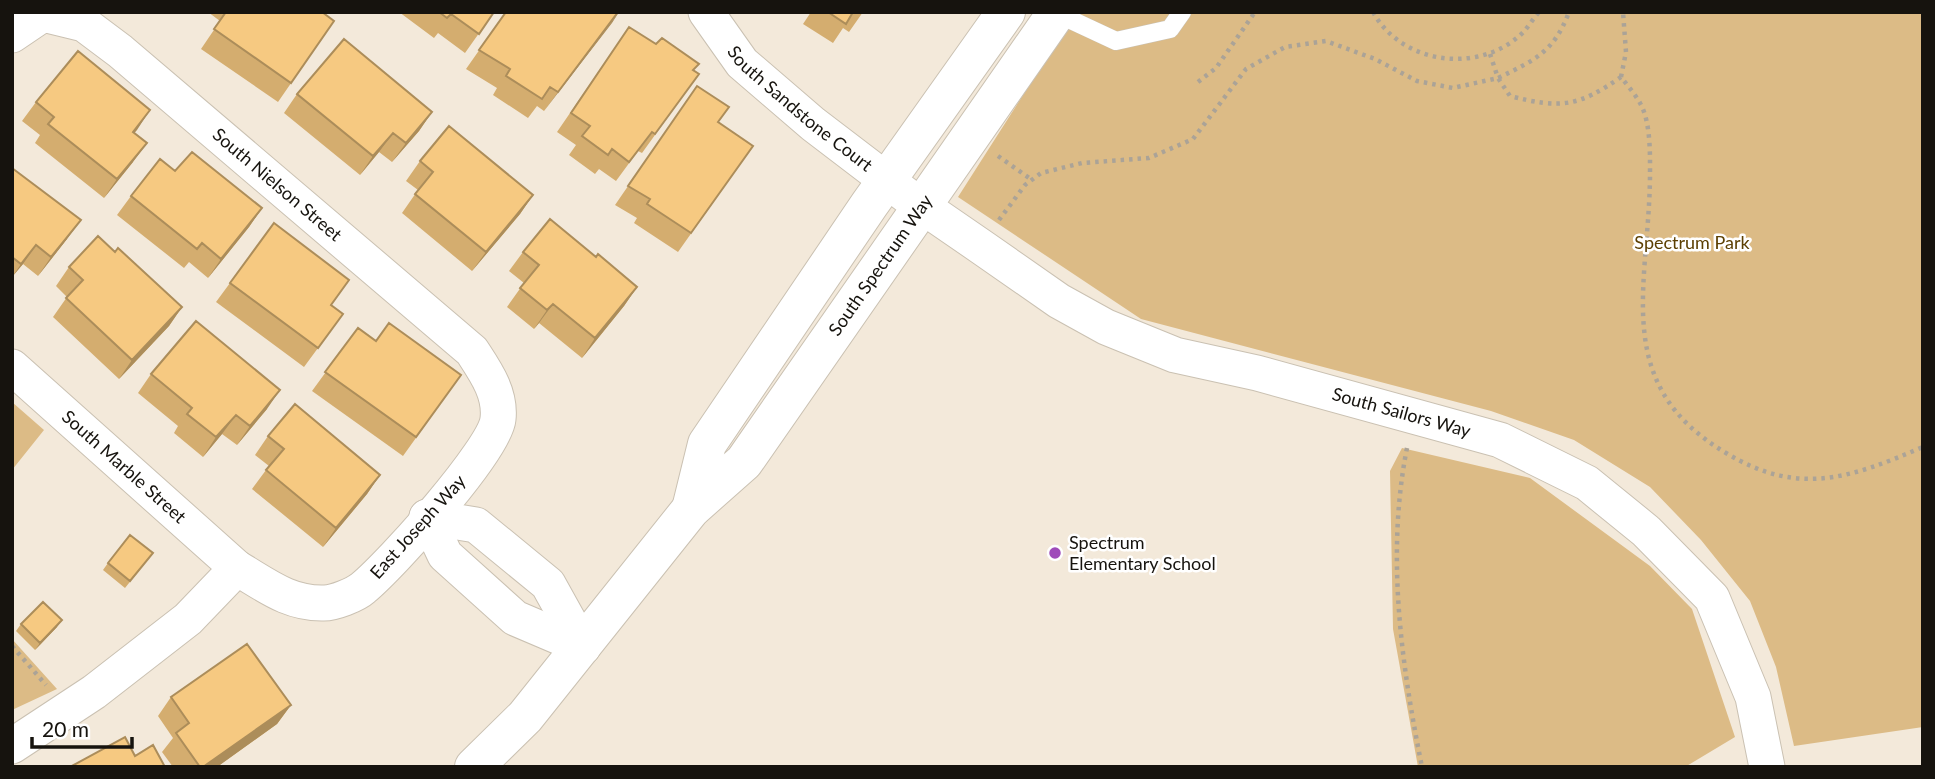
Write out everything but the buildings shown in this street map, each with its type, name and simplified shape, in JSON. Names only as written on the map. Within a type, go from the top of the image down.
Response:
[{"type":"street","name":"South Sandstone Court","points":[[706,12],[741,63],[905,194]]},
{"type":"street","name":"South Spectrum Way","points":[[474,767],[525,717],[691,509],[744,461],[905,194],[1006,12]]},
{"type":"street","name":"South Spectrum Way","points":[[905,194],[1057,13]]},
{"type":"street","points":[[12,35],[43,14]]},
{"type":"street","name":"South Nielson Street","points":[[43,14],[85,24],[120,51],[472,351],[493,383]]},
{"type":"street","name":"South Sailors Way","points":[[905,194],[1071,307],[1107,327],[1175,355],[1258,373],[1500,440],[1587,483],[1646,531],[1712,598],[1753,697],[1767,767]]},
{"type":"street","name":"South Marble Street","points":[[12,367],[237,568]]},
{"type":"street","name":"East Joseph Way","points":[[237,568],[290,600],[327,603],[361,590],[486,449],[498,419],[493,383]]},
{"type":"street","points":[[427,517],[476,525],[548,584],[583,647]]},
{"type":"street","points":[[427,517],[445,555],[515,618],[583,647]]},
{"type":"street","points":[[12,746],[94,692],[188,619],[237,568]]},
{"type":"lane","points":[[1057,13],[1116,41],[1170,29],[1182,12]]},
{"type":"path","points":[[1198,82],[1216,68],[1255,12]]},
{"type":"path","points":[[1373,12],[1378,23],[1401,43],[1429,56],[1460,60],[1490,54],[1518,37],[1539,12]]},
{"type":"path","points":[[983,248],[1004,212],[1041,173],[1082,163],[1149,158],[1193,139],[1246,69],[1285,47],[1326,41],[1375,60],[1417,81],[1453,88],[1499,78],[1532,62],[1560,37],[1569,12]]},
{"type":"path","points":[[1490,54],[1499,78],[1510,96],[1546,105],[1590,99],[1621,77],[1626,52],[1623,12]]},
{"type":"path","points":[[1621,77],[1642,105],[1650,151],[1649,220],[1642,296],[1647,359],[1670,405],[1701,438],[1749,467],[1801,481],[1853,475],[1923,447]]},
{"type":"path","points":[[992,152],[1032,180]]},
{"type":"path","points":[[1408,444],[1399,503],[1398,601],[1422,767]]},
{"type":"path","points":[[13,649],[54,695]]},
{"type":"green space","name":"Spectrum Park","points":[[1076,12],[1923,12],[1923,727],[1794,746],[1776,667],[1750,601],[1701,540],[1650,487],[1574,440],[1491,411],[1141,319],[958,197]]},
{"type":"green space","points":[[12,402],[44,430],[12,470]]},
{"type":"green space","points":[[1402,448],[1530,478],[1650,566],[1692,609],[1735,737],[1685,767],[1418,767],[1393,629],[1390,471]]},
{"type":"green space","points":[[12,639],[57,689],[12,710]]},
{"type":"place","name":"Spectrum Elementary School","points":[[1055,553]]}]
